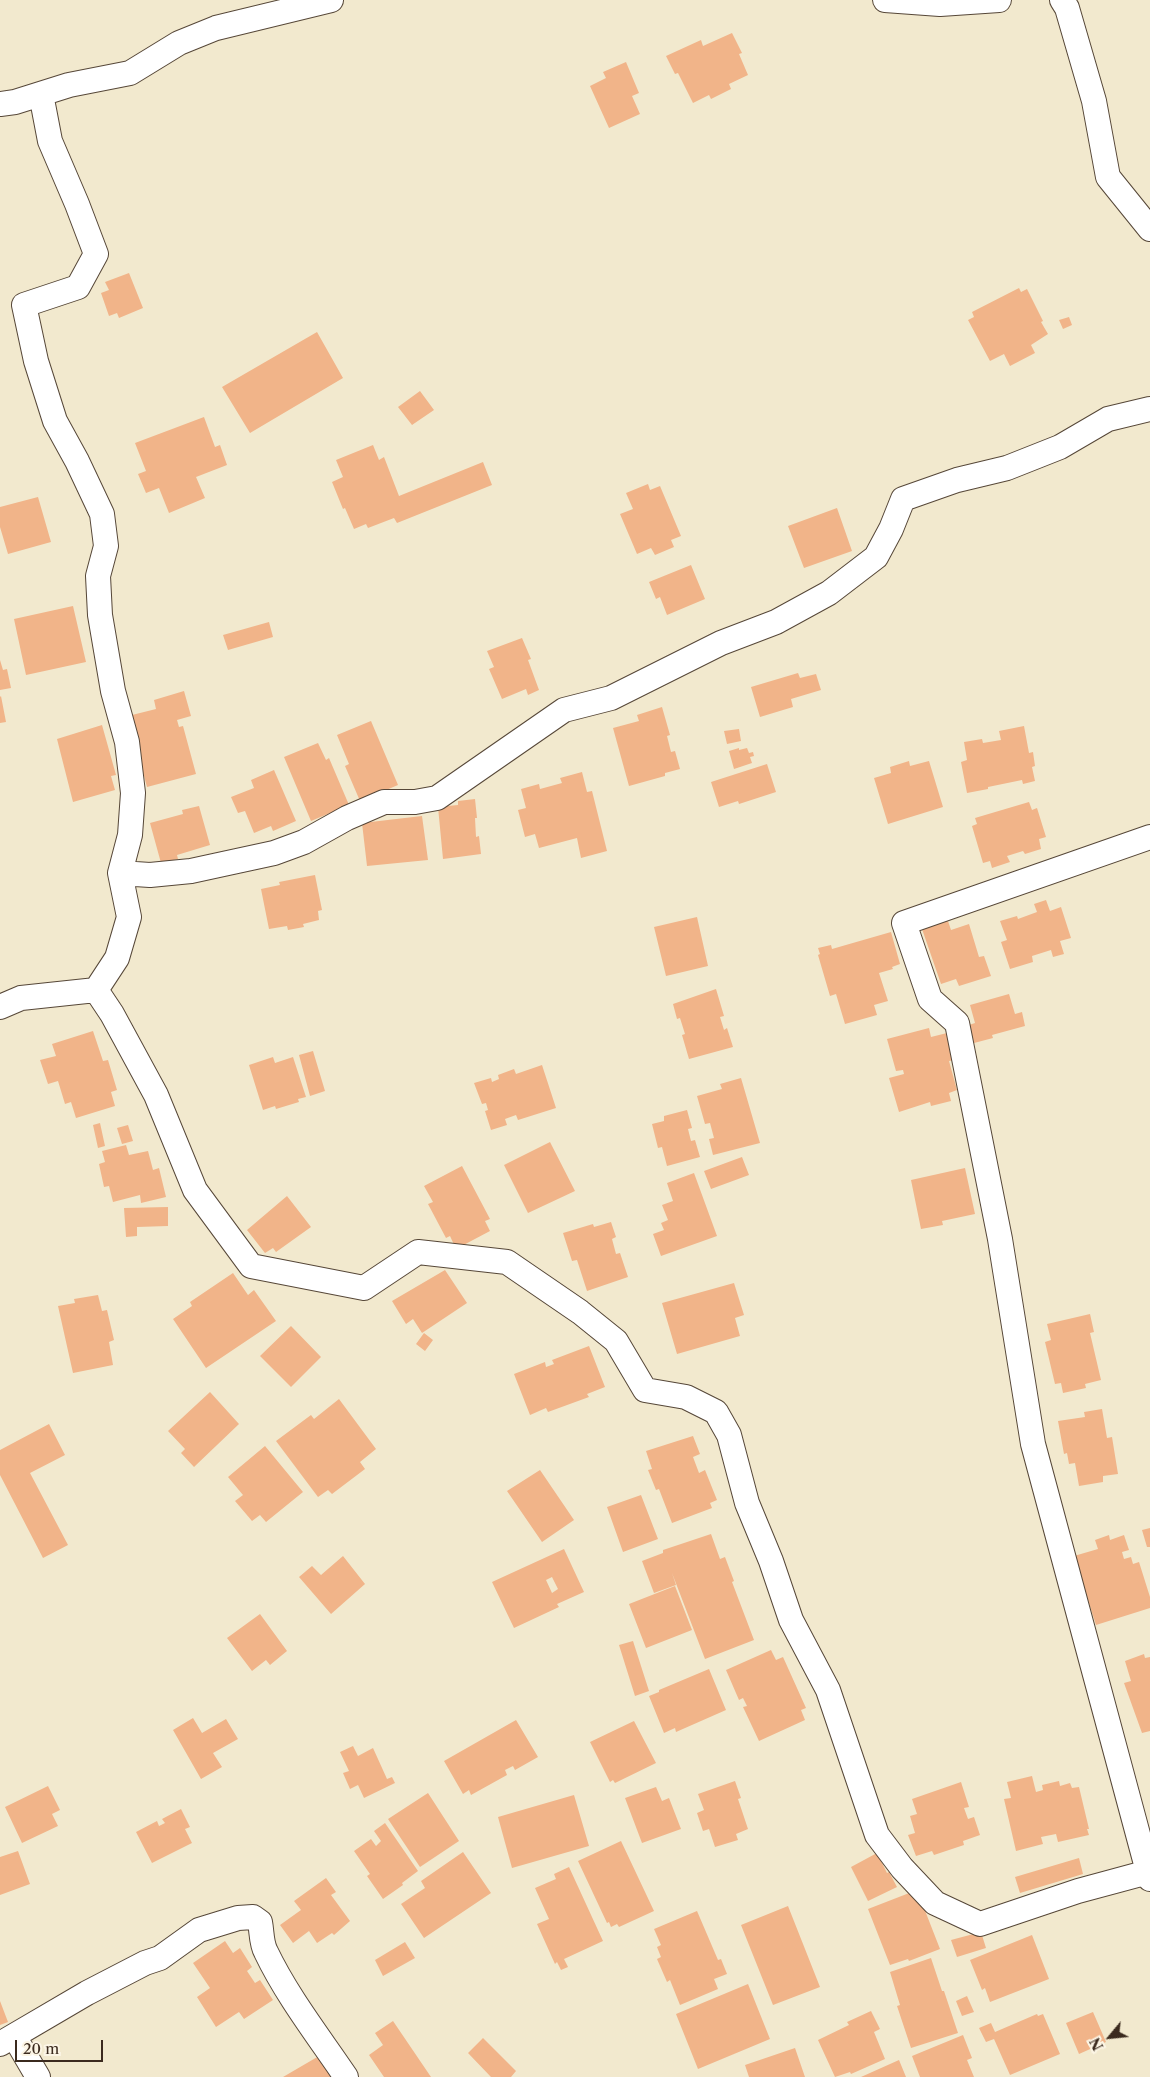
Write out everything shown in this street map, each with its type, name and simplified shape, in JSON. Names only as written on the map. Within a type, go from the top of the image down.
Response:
[{"type":"street","points":[[0,104],[69,85],[130,73],[179,43],[216,28],[331,0]]},
{"type":"street","points":[[885,0],[940,4],[999,0]]},
{"type":"street","points":[[1062,0],[1067,8],[1094,101],[1108,177],[1150,229]]},
{"type":"street","points":[[41,94],[50,141],[96,254],[78,287],[24,306],[36,361],[55,422],[77,461],[102,514],[106,546],[98,576],[100,616],[113,691],[127,742],[133,793],[130,835],[120,873],[129,917],[116,958],[96,990]]},
{"type":"street","points":[[120,873],[150,875],[191,871],[237,861],[304,842],[348,818],[384,802],[415,802],[437,798],[564,710],[611,698],[721,642],[776,622],[830,593],[876,557],[892,529],[903,499],[957,480],[1007,468],[1060,447],[1108,419],[1150,409]]},
{"type":"street","points":[[96,990],[112,1014],[156,1096],[195,1190],[251,1266],[364,1288],[418,1252],[507,1262],[580,1312],[616,1341],[645,1390],[686,1397],[716,1412],[729,1435],[747,1503],[771,1561],[791,1620],[828,1690],[877,1835],[902,1868],[935,1903],[980,1924],[1078,1891],[1149,1875],[1032,1444],[1000,1238],[957,1024],[930,999],[904,923],[1150,837]]},
{"type":"street","points":[[0,1007],[21,998],[96,990]]},
{"type":"street","points":[[38,2077],[7,2040],[87,1993],[145,1963],[160,1958],[199,1930],[238,1918],[253,1917],[260,1922],[262,1942],[266,1953],[346,2077]]},
{"type":"building","points":[[732,33],[742,53],[739,54],[748,75],[729,84],[731,89],[711,99],[709,95],[693,103],[678,73],[675,74],[666,56],[701,40],[703,46]]},
{"type":"building","points":[[626,62],[639,93],[632,96],[640,114],[609,128],[590,86],[606,78],[603,72]]},
{"type":"building","points":[[129,273],[143,308],[119,318],[117,313],[109,316],[101,293],[109,290],[105,282]]},
{"type":"building","points":[[1019,288],[1021,292],[1027,289],[1048,334],[1031,345],[1035,353],[1010,366],[1004,354],[990,361],[968,320],[974,317],[972,312]]},
{"type":"building","points":[[1069,317],[1072,325],[1063,329],[1059,320]]},
{"type":"building","points":[[317,332],[343,378],[250,433],[222,387]]},
{"type":"building","points":[[420,391],[434,410],[412,425],[398,407]]},
{"type":"building","points":[[204,417],[215,447],[220,445],[227,465],[196,477],[205,498],[169,513],[159,488],[146,493],[138,474],[146,471],[135,443]]},
{"type":"building","points":[[373,445],[379,460],[384,457],[399,496],[483,462],[492,485],[397,523],[394,518],[368,528],[366,524],[354,529],[332,482],[343,477],[336,460]]},
{"type":"building","points":[[648,484],[650,490],[660,486],[681,536],[671,540],[674,547],[655,555],[651,548],[637,554],[620,514],[633,509],[626,493]]},
{"type":"building","points":[[38,497],[51,542],[8,554],[0,527],[0,507]]},
{"type":"building","points":[[837,508],[852,551],[804,568],[788,526]]},
{"type":"building","points":[[691,565],[705,599],[667,615],[660,597],[656,599],[649,582]]},
{"type":"building","points":[[73,606],[86,662],[26,675],[14,619]]},
{"type":"building","points":[[269,622],[273,637],[228,650],[223,635]]},
{"type":"building","points":[[522,638],[531,659],[528,660],[539,690],[528,695],[526,689],[502,699],[489,669],[494,667],[487,651]]},
{"type":"building","points":[[0,660],[3,670],[7,669],[11,688],[0,690]]},
{"type":"building","points":[[798,673],[800,678],[816,674],[821,690],[791,699],[793,707],[760,717],[751,687]]},
{"type":"building","points":[[184,691],[191,716],[177,720],[179,727],[183,726],[196,774],[147,787],[128,716],[156,709],[154,700]]},
{"type":"building","points":[[0,697],[6,722],[0,723]]},
{"type":"building","points":[[662,707],[670,735],[667,736],[671,752],[675,751],[680,769],[665,773],[665,776],[629,786],[613,728],[639,721],[637,715]]},
{"type":"building","points":[[371,721],[398,785],[360,801],[345,766],[349,764],[337,735]]},
{"type":"building","points":[[102,725],[116,775],[111,776],[115,790],[73,802],[57,739]]},
{"type":"building","points":[[1024,726],[1029,753],[1033,752],[1035,766],[1032,767],[1035,781],[1023,784],[1022,780],[967,793],[961,762],[967,760],[964,742],[982,739],[983,743],[1001,740],[999,731]]},
{"type":"building","points":[[739,729],[741,741],[727,744],[724,731]]},
{"type":"building","points":[[318,743],[326,760],[329,758],[349,805],[311,821],[284,757]]},
{"type":"building","points":[[739,748],[739,750],[747,748],[749,753],[753,752],[754,756],[750,757],[752,763],[734,769],[729,751]]},
{"type":"building","points":[[909,761],[910,766],[929,761],[943,807],[888,824],[874,778],[891,773],[890,767]]},
{"type":"building","points":[[767,764],[776,792],[739,804],[738,801],[719,807],[711,782]]},
{"type":"building","points":[[274,770],[296,821],[273,831],[271,826],[254,833],[245,811],[238,813],[231,797],[254,788],[251,780]]},
{"type":"building","points":[[582,772],[587,792],[592,791],[607,851],[581,858],[577,838],[539,848],[535,834],[525,837],[518,810],[526,808],[521,789],[539,784],[540,789],[562,783],[560,778]]},
{"type":"building","points":[[475,799],[476,837],[479,836],[481,854],[443,859],[438,807],[458,805],[458,801]]},
{"type":"building","points":[[1029,802],[1032,810],[1037,808],[1046,837],[1039,839],[1041,849],[1025,854],[1023,851],[1007,856],[1010,862],[992,868],[990,861],[983,863],[972,826],[977,824],[975,818]]},
{"type":"building","points":[[199,806],[210,845],[177,855],[178,859],[161,863],[150,823],[183,814],[182,810]]},
{"type":"building","points":[[422,816],[428,860],[367,866],[362,823]]},
{"type":"building","points":[[315,875],[322,910],[318,911],[319,920],[303,924],[304,927],[288,930],[287,926],[269,929],[261,889],[280,885],[279,882]]},
{"type":"building","points":[[1046,900],[1050,911],[1061,907],[1071,938],[1060,941],[1064,954],[1053,957],[1051,950],[1032,956],[1033,962],[1010,969],[1001,942],[1007,940],[1000,921],[1017,916],[1018,919],[1037,912],[1034,904]]},
{"type":"building","points":[[697,917],[708,966],[666,976],[654,927]]},
{"type":"building","points":[[948,921],[951,930],[969,924],[979,957],[984,956],[991,976],[959,986],[956,979],[941,984],[922,929]]},
{"type":"building","points":[[891,932],[900,964],[892,967],[893,969],[879,973],[888,1001],[874,1005],[877,1015],[845,1024],[836,994],[830,996],[818,955],[820,954],[818,948],[831,945],[832,949]]},
{"type":"building","points":[[716,989],[724,1016],[720,1017],[724,1030],[727,1028],[733,1047],[689,1059],[682,1035],[685,1034],[680,1018],[677,1019],[673,1004]]},
{"type":"building","points":[[1009,994],[1015,1014],[1022,1012],[1025,1026],[992,1035],[993,1038],[974,1043],[969,1025],[975,1023],[970,1005]]},
{"type":"building","points":[[929,1028],[931,1037],[947,1033],[955,1060],[949,1061],[957,1090],[949,1093],[951,1101],[931,1106],[930,1102],[899,1112],[889,1078],[904,1074],[903,1070],[896,1071],[887,1039]]},
{"type":"building","points":[[93,1031],[103,1061],[108,1060],[117,1090],[111,1092],[115,1106],[76,1118],[71,1102],[65,1104],[58,1081],[48,1084],[40,1060],[56,1056],[52,1044]]},
{"type":"building","points":[[313,1051],[325,1091],[310,1096],[299,1055]]},
{"type":"building","points":[[273,1057],[275,1063],[293,1057],[306,1097],[298,1099],[299,1102],[276,1109],[275,1106],[263,1110],[249,1065]]},
{"type":"building","points":[[542,1065],[556,1108],[518,1120],[516,1115],[505,1119],[507,1125],[491,1130],[485,1111],[488,1110],[486,1103],[482,1104],[474,1083],[491,1078],[492,1082],[499,1079],[498,1075],[514,1069],[516,1074]]},
{"type":"building","points":[[741,1078],[760,1143],[713,1155],[709,1139],[714,1138],[710,1123],[705,1124],[697,1096],[722,1089],[720,1084]]},
{"type":"building","points":[[687,1110],[692,1128],[688,1129],[691,1141],[695,1140],[700,1157],[667,1166],[662,1147],[658,1148],[652,1124],[664,1121],[664,1116]]},
{"type":"building","points":[[100,1123],[105,1146],[98,1148],[93,1125]]},
{"type":"building","points":[[128,1125],[133,1141],[122,1144],[117,1128]]},
{"type":"building","points":[[550,1142],[575,1191],[528,1213],[504,1165]]},
{"type":"building","points":[[126,1145],[129,1155],[148,1151],[153,1170],[159,1168],[166,1197],[141,1203],[140,1195],[113,1202],[109,1186],[104,1187],[99,1164],[105,1162],[102,1151]]},
{"type":"building","points":[[742,1157],[749,1175],[711,1189],[704,1171]]},
{"type":"building","points":[[462,1166],[490,1219],[485,1221],[490,1231],[456,1249],[450,1236],[446,1238],[428,1204],[433,1202],[424,1186]]},
{"type":"building","points":[[965,1168],[975,1214],[942,1221],[943,1225],[921,1229],[911,1180]]},
{"type":"building","points":[[694,1173],[717,1236],[661,1256],[653,1234],[664,1230],[661,1223],[668,1220],[662,1205],[673,1201],[667,1183]]},
{"type":"building","points":[[287,1196],[311,1227],[276,1252],[273,1248],[265,1253],[247,1230]]},
{"type":"building","points":[[168,1207],[168,1226],[137,1227],[137,1236],[126,1237],[124,1208]]},
{"type":"building","points":[[611,1222],[616,1237],[612,1239],[616,1254],[620,1253],[628,1277],[587,1291],[577,1260],[572,1261],[563,1233],[593,1224],[594,1227]]},
{"type":"building","points":[[445,1270],[467,1303],[422,1333],[413,1319],[406,1324],[392,1301]]},
{"type":"building","points":[[233,1273],[248,1295],[254,1290],[276,1321],[206,1368],[173,1319],[192,1306],[190,1302]]},
{"type":"building","points":[[734,1283],[744,1315],[735,1318],[740,1336],[677,1354],[662,1303]]},
{"type":"building","points":[[98,1295],[102,1311],[107,1310],[114,1340],[109,1342],[113,1365],[73,1373],[58,1306],[75,1303],[74,1299]]},
{"type":"building","points":[[1090,1314],[1094,1332],[1090,1333],[1101,1380],[1085,1384],[1086,1388],[1063,1393],[1061,1383],[1055,1384],[1045,1342],[1051,1340],[1047,1324]]},
{"type":"building","points":[[291,1326],[321,1357],[291,1387],[260,1356]]},
{"type":"building","points":[[424,1333],[433,1340],[425,1351],[416,1344]]},
{"type":"building","points":[[589,1346],[605,1387],[587,1394],[589,1397],[548,1412],[546,1408],[530,1415],[514,1374],[545,1362],[546,1367],[554,1364],[552,1360]]},
{"type":"building","points":[[210,1392],[239,1424],[194,1467],[181,1453],[185,1449],[168,1431]]},
{"type":"building","points":[[339,1399],[376,1449],[360,1462],[365,1469],[332,1494],[328,1490],[318,1497],[276,1441],[311,1415],[314,1419]]},
{"type":"building","points":[[1102,1409],[1107,1438],[1112,1437],[1118,1474],[1103,1476],[1103,1482],[1079,1486],[1075,1463],[1069,1464],[1067,1453],[1064,1454],[1058,1421],[1085,1417],[1084,1412]]},
{"type":"building","points":[[49,1424],[65,1455],[30,1473],[68,1545],[43,1558],[0,1475],[0,1450]]},
{"type":"building","points":[[693,1436],[700,1454],[693,1457],[699,1473],[705,1470],[717,1500],[710,1503],[712,1508],[672,1523],[659,1489],[656,1490],[648,1470],[652,1469],[646,1451]]},
{"type":"building","points":[[265,1446],[303,1492],[266,1522],[260,1515],[252,1521],[235,1501],[243,1495],[228,1477]]},
{"type":"building","points":[[540,1470],[574,1520],[542,1542],[507,1491]]},
{"type":"building","points":[[641,1495],[658,1539],[623,1552],[607,1507]]},
{"type":"building","points":[[1150,1528],[1150,1547],[1147,1547],[1142,1530]]},
{"type":"building","points":[[711,1534],[720,1559],[725,1557],[734,1581],[732,1582],[754,1640],[705,1659],[672,1573],[676,1585],[654,1593],[642,1561],[663,1553],[663,1550]]},
{"type":"building","points":[[1109,1535],[1110,1540],[1124,1535],[1129,1550],[1122,1552],[1124,1559],[1131,1557],[1133,1564],[1139,1562],[1150,1597],[1150,1608],[1096,1625],[1074,1556],[1098,1549],[1095,1540]]},
{"type":"building","points":[[564,1549],[584,1592],[557,1604],[559,1607],[514,1628],[492,1582]],"holes":[[[552,1577],[558,1589],[552,1593],[546,1580]]]},
{"type":"building","points":[[343,1556],[365,1584],[331,1614],[299,1577],[312,1566],[321,1575]]},
{"type":"building","points":[[675,1586],[692,1630],[646,1648],[629,1604]]},
{"type":"building","points":[[260,1614],[287,1651],[270,1665],[266,1660],[252,1671],[227,1638]]},
{"type":"building","points":[[633,1641],[649,1691],[635,1696],[619,1645]]},
{"type":"building","points":[[771,1650],[776,1660],[783,1657],[806,1708],[801,1710],[805,1720],[759,1741],[743,1707],[747,1706],[743,1698],[739,1700],[726,1670]]},
{"type":"building","points":[[1144,1654],[1145,1658],[1150,1657],[1150,1731],[1142,1733],[1124,1683],[1131,1681],[1125,1661]]},
{"type":"building","points":[[709,1669],[726,1710],[676,1732],[675,1728],[664,1733],[649,1696]]},
{"type":"building","points":[[193,1718],[202,1733],[226,1719],[238,1739],[213,1753],[222,1767],[201,1779],[173,1730]]},
{"type":"building","points":[[516,1720],[538,1757],[515,1770],[513,1766],[505,1770],[507,1775],[471,1795],[469,1790],[463,1794],[444,1761]]},
{"type":"building","points":[[634,1721],[656,1763],[615,1783],[613,1780],[610,1782],[590,1742]]},
{"type":"building","points":[[353,1746],[358,1756],[373,1748],[387,1779],[392,1777],[395,1783],[364,1798],[358,1785],[350,1789],[343,1773],[349,1771],[340,1752]]},
{"type":"building","points":[[1032,1776],[1036,1792],[1043,1790],[1042,1785],[1059,1781],[1060,1786],[1070,1783],[1072,1788],[1079,1787],[1089,1835],[1058,1842],[1056,1834],[1041,1837],[1043,1844],[1016,1851],[1004,1799],[1011,1798],[1007,1782]]},
{"type":"building","points":[[735,1781],[741,1798],[738,1799],[748,1829],[736,1834],[738,1840],[715,1847],[709,1829],[703,1831],[697,1813],[704,1810],[698,1794]]},
{"type":"building","points":[[961,1782],[969,1807],[964,1808],[968,1819],[974,1817],[980,1835],[963,1841],[964,1845],[934,1855],[932,1851],[916,1856],[908,1835],[915,1833],[910,1816],[917,1814],[912,1799]]},
{"type":"building","points":[[48,1786],[60,1810],[52,1814],[58,1826],[22,1843],[5,1807]]},
{"type":"building","points":[[656,1787],[662,1801],[669,1798],[681,1829],[642,1843],[625,1798]]},
{"type":"building","points":[[428,1793],[459,1841],[420,1867],[388,1819]]},
{"type":"building","points":[[574,1795],[589,1846],[512,1868],[498,1817]]},
{"type":"building","points":[[181,1809],[190,1827],[185,1829],[192,1843],[152,1863],[136,1832],[157,1821],[159,1826],[165,1823],[162,1819]]},
{"type":"building","points":[[385,1823],[418,1871],[402,1883],[403,1885],[383,1899],[367,1876],[370,1874],[354,1851],[371,1839],[376,1846],[381,1841],[374,1831]]},
{"type":"building","points":[[621,1841],[654,1911],[619,1927],[617,1924],[611,1927],[609,1922],[607,1923],[578,1861]]},
{"type":"building","points":[[18,1851],[30,1884],[0,1895],[0,1857]]},
{"type":"building","points":[[463,1852],[491,1893],[424,1938],[401,1904],[425,1888],[421,1881]]},
{"type":"building","points":[[877,1853],[887,1873],[889,1872],[897,1887],[868,1901],[851,1867]]},
{"type":"building","points":[[1079,1858],[1083,1874],[1020,1893],[1015,1877]]},
{"type":"building","points":[[569,1867],[603,1941],[564,1959],[568,1967],[561,1970],[557,1962],[555,1964],[537,1924],[549,1919],[535,1888],[556,1879],[554,1874]]},
{"type":"building","points":[[326,1878],[336,1892],[331,1895],[350,1921],[334,1935],[332,1933],[317,1943],[309,1931],[293,1943],[280,1925],[301,1910],[294,1901]]},
{"type":"building","points":[[917,1890],[940,1949],[909,1961],[908,1959],[890,1965],[868,1909]]},
{"type":"building","points":[[788,1906],[820,1987],[773,2005],[741,1925]]},
{"type":"building","points":[[697,1911],[718,1960],[721,1959],[727,1974],[714,1979],[718,1989],[680,2005],[670,1980],[667,1982],[657,1959],[661,1957],[657,1947],[661,1945],[654,1929]]},
{"type":"building","points":[[981,1932],[986,1948],[957,1957],[951,1940]]},
{"type":"building","points":[[1032,1935],[1049,1979],[990,2002],[985,1988],[982,1990],[970,1960]]},
{"type":"building","points":[[225,1941],[233,1953],[240,1948],[252,1967],[247,1971],[255,1983],[260,1980],[273,2000],[244,2019],[239,2012],[216,2027],[197,1997],[210,1988],[193,1963]]},
{"type":"building","points":[[405,1942],[415,1958],[383,1976],[375,1960]]},
{"type":"building","points":[[931,1958],[958,2033],[911,2048],[897,2006],[900,2005],[890,1972]]},
{"type":"building","points":[[748,1984],[770,2039],[698,2069],[676,2014]]},
{"type":"building","points":[[967,1996],[974,2012],[962,2016],[956,2001]]},
{"type":"building","points":[[0,2001],[8,2022],[0,2025]]},
{"type":"building","points":[[871,2011],[880,2029],[874,2032],[885,2059],[851,2074],[850,2072],[835,2077],[818,2040],[849,2025],[847,2022]]},
{"type":"building","points":[[1093,2012],[1106,2042],[1079,2054],[1066,2023]]},
{"type":"building","points":[[1037,2014],[1038,2016],[1043,2014],[1060,2054],[1010,2075],[994,2039],[986,2042],[979,2028],[991,2023],[995,2032]]},
{"type":"building","points":[[393,2021],[431,2077],[384,2077],[369,2055],[383,2045],[375,2033]]},
{"type":"building","points":[[963,2035],[972,2058],[967,2060],[974,2077],[920,2077],[912,2056]]},
{"type":"building","points":[[483,2038],[516,2071],[511,2077],[491,2077],[468,2053]]},
{"type":"building","points":[[795,2048],[805,2077],[749,2077],[745,2065]]},
{"type":"building","points":[[319,2056],[331,2077],[283,2077]]},
{"type":"building","points":[[899,2060],[906,2077],[861,2077]]}]
